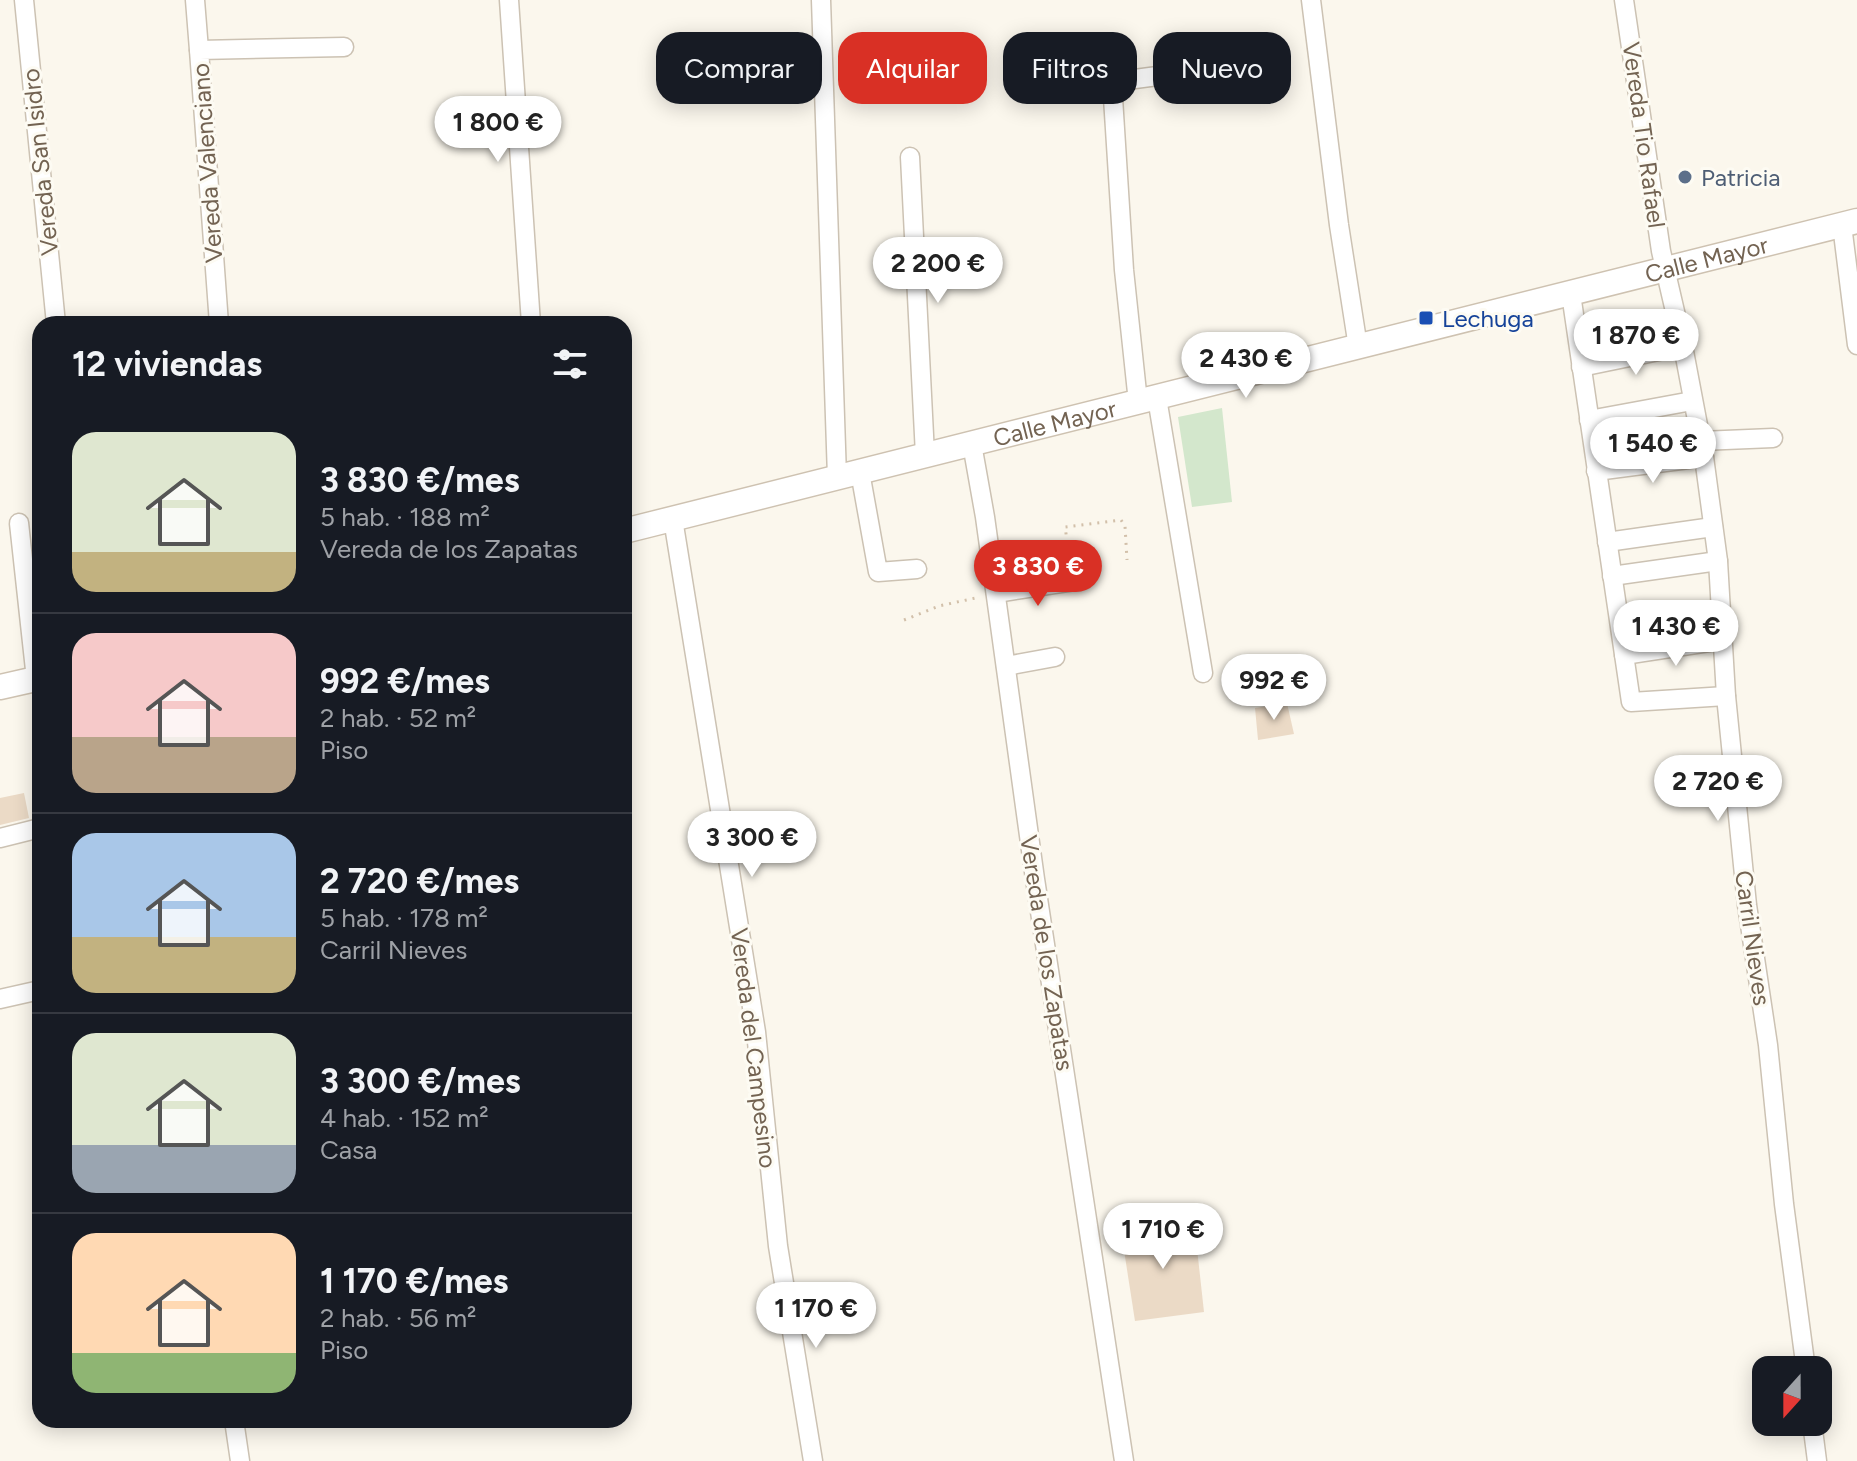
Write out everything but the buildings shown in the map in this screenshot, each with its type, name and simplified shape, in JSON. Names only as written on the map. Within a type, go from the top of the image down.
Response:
[{"type":"main road","name":"Calle Mayor","points":[[632,529],[1850,223]]},
{"type":"main road","points":[[0,687],[32,679]]},
{"type":"street","name":"Vereda San Isidro","points":[[24,0],[55,316]]},
{"type":"street","points":[[195,0],[199,50]]},
{"type":"street","points":[[509,0],[530,316]]},
{"type":"street","points":[[821,0],[849,474],[878,572],[917,569]]},
{"type":"street","points":[[1311,0],[1339,225],[1358,347]]},
{"type":"street","name":"Vereda Tio Rafael","points":[[1624,0],[1665,269]]},
{"type":"street","name":"Vereda Valenciano","points":[[218,316],[199,50],[344,47]]},
{"type":"street","points":[[1153,77],[1112,82],[1124,270],[1203,673]]},
{"type":"street","points":[[910,157],[925,455]]},
{"type":"street","points":[[1850,223],[1857,345]]},
{"type":"street","name":"Carril Nieves","points":[[1665,269],[1702,449],[1718,561],[1726,696],[1747,905],[1768,1045],[1784,1204],[1804,1356]]},
{"type":"street","points":[[1571,294],[1631,702],[1726,696]]},
{"type":"street","points":[[1581,367],[1683,346]]},
{"type":"street","points":[[1589,420],[1692,401]]},
{"type":"street","points":[[1596,471],[1773,438]]},
{"type":"street","name":"Vereda de los Zapatas","points":[[972,444],[1124,1461]]},
{"type":"street","name":"Vereda del Campesino","points":[[673,519],[756,1032],[778,1246],[813,1461]]},
{"type":"street","points":[[19,523],[32,629]]},
{"type":"street","points":[[1607,542],[1713,527]]},
{"type":"street","points":[[1612,576],[1718,561]]},
{"type":"street","points":[[996,593],[1074,581]]},
{"type":"street","points":[[1624,655],[1722,640]]},
{"type":"street","points":[[1006,666],[1055,657]]},
{"type":"street","points":[[0,838],[32,830]]},
{"type":"street","points":[[0,999],[32,992]]},
{"type":"street","points":[[235,1428],[240,1461]]},
{"type":"street","points":[[1814,1436],[1817,1461]]},
{"type":"path","points":[[1074,581],[1065,527],[1121,520],[1125,526],[1127,560]]},
{"type":"path","points":[[904,620],[939,606],[996,593]]},
{"type":"green space","points":[[1222,408],[1232,502],[1192,507],[1178,417]]},
{"type":"place","name":"Patricia","points":[[1685,177]]},
{"type":"place","name":"Lechuga","points":[[1426,318]]}]
